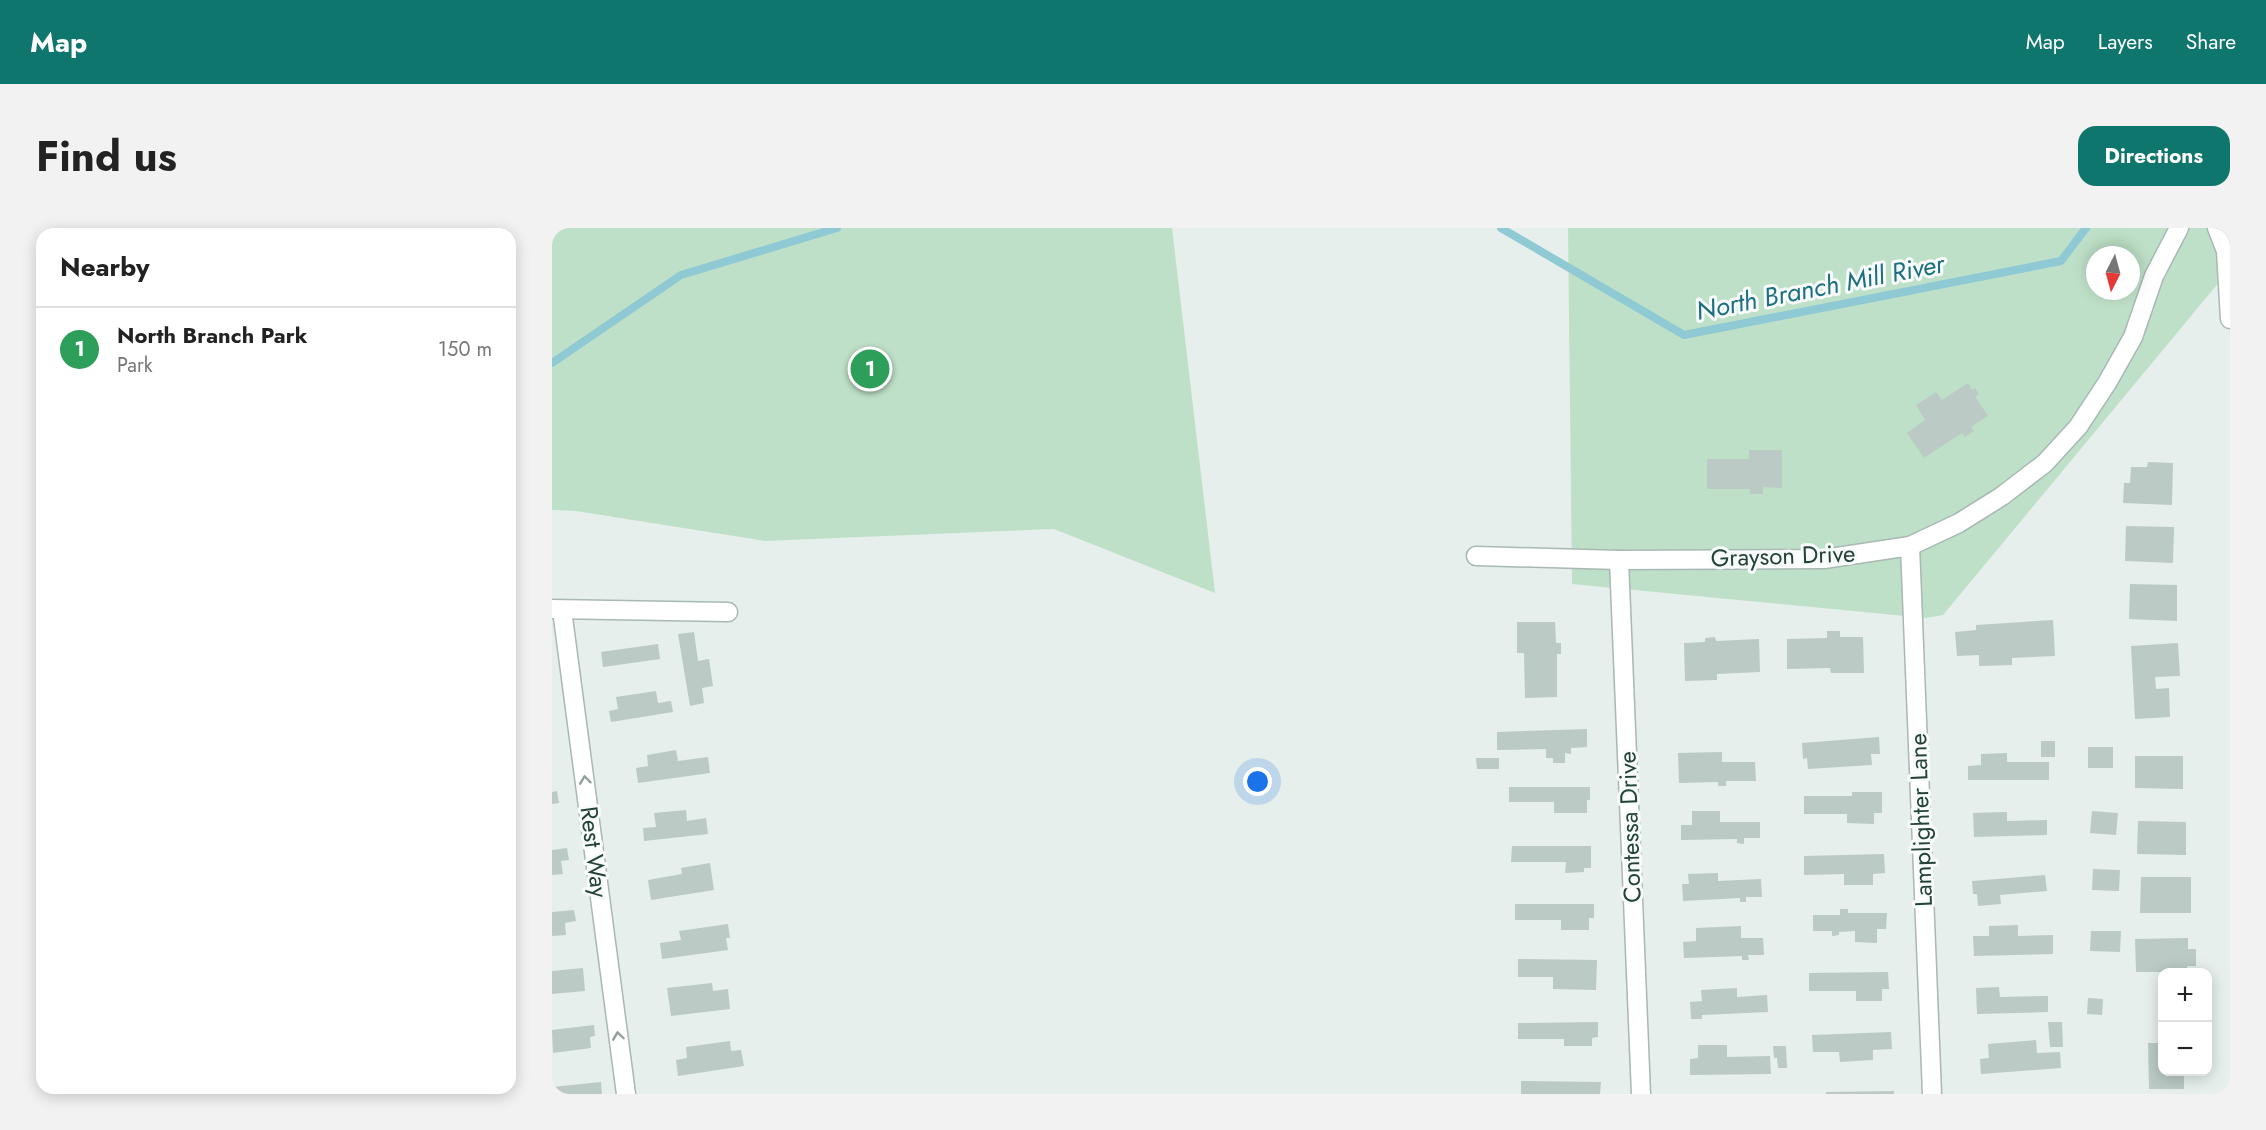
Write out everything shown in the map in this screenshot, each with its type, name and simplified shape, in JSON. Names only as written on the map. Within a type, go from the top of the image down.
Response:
[{"type":"street","name":"Grayson Drive","points":[[1476,556],[1619,560],[1824,559],[1910,546],[1959,523],[2002,496],[2045,463],[2078,427],[2107,383],[2133,337],[2154,276],[2179,228]]},
{"type":"street","points":[[2217,228],[2226,251],[2230,319]]},
{"type":"street","name":"Lamplighter Lane","points":[[1910,546],[1932,1094]]},
{"type":"street","name":"Contessa Drive","points":[[1619,560],[1641,1094]]},
{"type":"street","points":[[557,610],[728,612]]},
{"type":"street","name":"Rest Way","points":[[557,610],[626,1094]]},
{"type":"green space","points":[[552,228],[1172,228],[1215,593],[1054,529],[765,541],[576,511],[552,510]]},
{"type":"green space","points":[[1568,228],[2230,228],[2230,269],[1943,615],[1926,618],[1572,584]]},
{"type":"building","points":[[1968,383],[1972,390],[1975,388],[1979,394],[1975,396],[1988,416],[1971,427],[1974,431],[1965,437],[1962,433],[1924,458],[1907,433],[1925,420],[1916,405],[1936,392],[1942,400]]},
{"type":"building","points":[[1749,450],[1782,450],[1782,488],[1763,487],[1763,494],[1750,494],[1750,489],[1707,489],[1707,459],[1749,459]]},
{"type":"building","points":[[2148,462],[2173,463],[2172,505],[2123,503],[2124,483],[2130,483],[2131,467],[2147,467]]},
{"type":"building","points":[[2126,526],[2174,527],[2173,563],[2125,561]]},
{"type":"building","points":[[2130,584],[2177,585],[2177,621],[2129,619]]},
{"type":"building","points":[[2053,620],[2055,656],[2012,658],[2012,665],[1979,666],[1979,655],[1957,656],[1955,632],[1976,630],[1976,625]]},
{"type":"building","points":[[1517,622],[1555,622],[1556,643],[1561,643],[1561,654],[1557,654],[1557,697],[1525,698],[1524,653],[1517,653]]},
{"type":"building","points":[[1827,631],[1840,631],[1840,637],[1863,637],[1864,673],[1831,673],[1830,668],[1787,669],[1787,639],[1827,638]]},
{"type":"building","points":[[694,632],[698,661],[709,659],[713,686],[702,688],[704,703],[690,706],[678,634]]},
{"type":"building","points":[[1715,637],[1716,641],[1759,639],[1760,672],[1717,674],[1717,680],[1685,681],[1684,643],[1705,642],[1705,638]]},
{"type":"building","points":[[2178,643],[2180,676],[2155,677],[2156,689],[2169,688],[2170,717],[2135,719],[2131,646]]},
{"type":"building","points":[[658,644],[660,659],[603,667],[601,652]]},
{"type":"building","points":[[656,691],[658,703],[671,701],[673,712],[611,722],[609,711],[618,709],[616,697]]},
{"type":"building","points":[[1587,729],[1587,747],[1571,748],[1571,754],[1565,753],[1565,763],[1553,763],[1553,758],[1546,758],[1546,749],[1497,750],[1497,732]]},
{"type":"building","points":[[1879,737],[1880,754],[1871,754],[1872,765],[1808,769],[1807,758],[1803,759],[1802,743]]},
{"type":"building","points":[[2041,741],[2055,741],[2055,757],[2041,757]]},
{"type":"building","points":[[2088,747],[2113,747],[2113,768],[2088,768]]},
{"type":"building","points":[[676,750],[678,761],[708,757],[710,773],[638,783],[636,768],[648,766],[647,755]]},
{"type":"building","points":[[1722,752],[1722,762],[1755,762],[1756,781],[1726,781],[1726,786],[1718,786],[1718,782],[1679,783],[1678,753]]},
{"type":"building","points":[[2007,753],[2007,762],[2049,762],[2049,780],[1968,780],[1968,766],[1981,765],[1981,754]]},
{"type":"building","points":[[2135,756],[2183,756],[2183,789],[2135,788]]},
{"type":"building","points":[[1476,758],[1499,758],[1499,769],[1477,769]]},
{"type":"building","points":[[1509,787],[1590,787],[1587,813],[1554,813],[1554,802],[1509,802]]},
{"type":"building","points":[[557,791],[559,803],[552,804],[552,792]]},
{"type":"building","points":[[1852,792],[1882,792],[1882,813],[1874,813],[1874,824],[1847,823],[1847,814],[1804,814],[1804,796],[1852,796]]},
{"type":"building","points":[[686,810],[687,821],[706,818],[708,834],[644,841],[643,828],[656,827],[654,813]]},
{"type":"building","points":[[1692,811],[1720,811],[1720,822],[1760,822],[1760,838],[1744,838],[1744,844],[1737,843],[1737,839],[1681,840],[1681,825],[1692,825]]},
{"type":"building","points":[[2092,811],[2118,813],[2116,835],[2090,833]]},
{"type":"building","points":[[2007,812],[2007,821],[2047,820],[2047,835],[1974,837],[1973,813]]},
{"type":"building","points":[[2138,821],[2186,822],[2186,855],[2137,854]]},
{"type":"building","points":[[1512,846],[1591,846],[1591,868],[1584,868],[1584,872],[1565,873],[1566,862],[1511,862]]},
{"type":"building","points":[[567,848],[569,860],[561,861],[563,874],[552,875],[552,850]]},
{"type":"building","points":[[1884,854],[1885,873],[1873,874],[1873,885],[1844,885],[1844,874],[1804,875],[1804,856]]},
{"type":"building","points":[[710,863],[714,890],[651,900],[648,880],[682,874],[681,868]]},
{"type":"building","points":[[2093,869],[2120,870],[2119,891],[2092,890]]},
{"type":"building","points":[[1718,873],[1718,881],[1761,879],[1762,897],[1746,897],[1746,902],[1740,902],[1740,898],[1683,901],[1682,884],[1689,884],[1688,874]]},
{"type":"building","points":[[2045,875],[2047,891],[2000,895],[2001,904],[1978,906],[1977,894],[1973,894],[1972,881]]},
{"type":"building","points":[[2141,877],[2191,877],[2191,913],[2140,913]]},
{"type":"building","points":[[1515,904],[1594,904],[1594,918],[1589,918],[1589,930],[1561,930],[1561,920],[1515,920]]},
{"type":"building","points":[[1840,909],[1848,909],[1848,913],[1887,913],[1886,929],[1877,929],[1877,943],[1855,942],[1855,931],[1839,932],[1839,935],[1832,936],[1832,931],[1813,931],[1813,915],[1840,915]]},
{"type":"building","points":[[574,910],[576,921],[565,923],[566,935],[552,936],[552,912]]},
{"type":"building","points":[[728,924],[730,938],[726,938],[728,950],[662,959],[660,943],[681,940],[679,931]]},
{"type":"building","points":[[2018,925],[2018,936],[2053,935],[2053,954],[1974,956],[1973,936],[1989,936],[1989,926]]},
{"type":"building","points":[[1741,926],[1741,938],[1763,938],[1764,955],[1748,955],[1749,960],[1742,960],[1742,956],[1684,958],[1683,942],[1696,941],[1696,928]]},
{"type":"building","points":[[2091,931],[2121,931],[2120,952],[2090,951]]},
{"type":"building","points":[[2188,938],[2188,949],[2196,949],[2196,966],[2158,968],[2158,972],[2136,972],[2135,939]]},
{"type":"building","points":[[1518,959],[1597,960],[1596,990],[1553,989],[1553,977],[1518,977]]},
{"type":"building","points":[[583,968],[585,991],[552,994],[552,971]]},
{"type":"building","points":[[1888,972],[1889,989],[1882,989],[1882,1001],[1856,1001],[1856,991],[1809,991],[1809,973]]},
{"type":"building","points":[[712,983],[713,991],[728,989],[730,1009],[671,1016],[667,988]]},
{"type":"building","points":[[1999,987],[2000,997],[2048,996],[2048,1012],[1977,1014],[1976,988]]},
{"type":"building","points":[[1737,988],[1737,997],[1767,995],[1768,1012],[1702,1015],[1702,1019],[1691,1019],[1690,1002],[1702,1001],[1701,990]]},
{"type":"building","points":[[2088,998],[2103,999],[2102,1015],[2087,1014]]},
{"type":"building","points":[[1598,1022],[1598,1037],[1592,1038],[1592,1046],[1564,1046],[1564,1039],[1518,1039],[1518,1023]]},
{"type":"building","points":[[2048,1022],[2062,1022],[2063,1047],[2050,1047]]},
{"type":"building","points":[[594,1025],[595,1036],[590,1037],[591,1048],[553,1053],[552,1030]]},
{"type":"building","points":[[1891,1032],[1892,1049],[1873,1050],[1873,1060],[1840,1062],[1839,1052],[1813,1052],[1812,1035]]},
{"type":"building","points":[[2036,1040],[2037,1053],[2060,1052],[2061,1068],[1981,1074],[1980,1059],[1989,1058],[1988,1044]]},
{"type":"building","points":[[730,1041],[731,1051],[741,1050],[744,1066],[678,1076],[676,1060],[687,1058],[686,1047]]},
{"type":"building","points":[[2148,1043],[2158,1043],[2158,1076],[2184,1076],[2184,1089],[2149,1089]]},
{"type":"building","points":[[1698,1045],[1727,1045],[1727,1057],[1770,1056],[1771,1074],[1690,1075],[1690,1059],[1698,1058]]},
{"type":"building","points":[[1773,1046],[1786,1046],[1787,1068],[1778,1068]]},
{"type":"building","points":[[1521,1081],[1601,1082],[1600,1094],[1521,1094]]},
{"type":"building","points":[[601,1082],[602,1094],[552,1094],[552,1087]]},
{"type":"building","points":[[1894,1091],[1894,1094],[1826,1094],[1826,1092]]},
{"type":"waterway","name":"North Branch Mill River","points":[[552,363],[681,275],[837,228]]},
{"type":"waterway","name":"North Branch Mill River","points":[[1501,228],[1684,335],[2061,261],[2086,228]]},
{"type":"place","name":"North Branch Park","points":[[870,369]]}]
